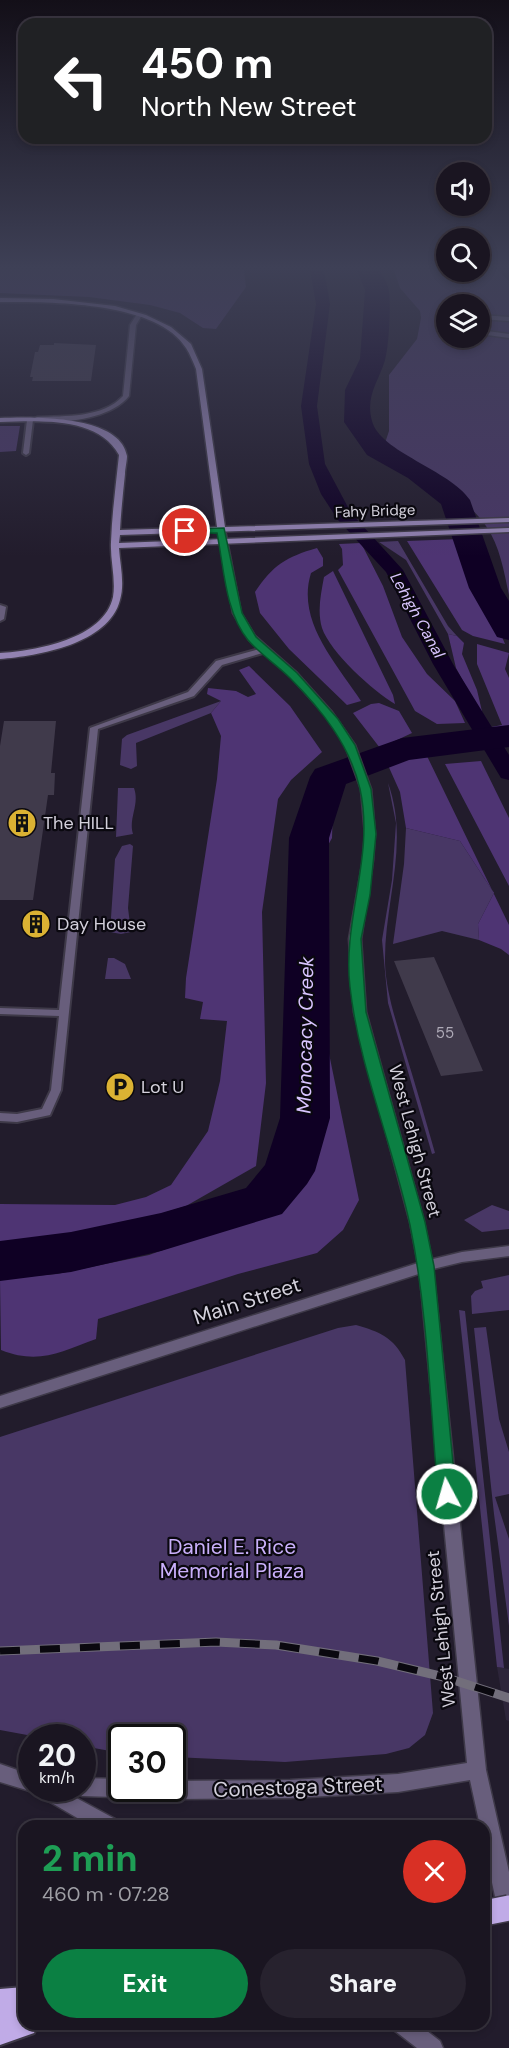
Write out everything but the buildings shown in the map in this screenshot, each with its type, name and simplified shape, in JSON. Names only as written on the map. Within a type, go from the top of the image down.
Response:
[{"type":"highway","points":[[490,1913],[509,1908]]},
{"type":"highway","points":[[0,2002],[18,2001]]},
{"type":"highway","points":[[0,2031],[18,2025]]},
{"type":"main road","points":[[197,366],[221,530]]},
{"type":"main road","points":[[0,420],[67,422],[105,434],[121,448],[115,546],[116,600],[106,616],[90,630],[72,639],[36,652],[0,656]]},
{"type":"main road","name":"Fahy Bridge","points":[[116,533],[509,520]]},
{"type":"main road","name":"Fahy Bridge","points":[[115,546],[509,530]]},
{"type":"street","points":[[30,420],[90,414],[112,408],[122,402],[126,396],[129,366]]},
{"type":"street","name":"West Lehigh Street","points":[[221,530],[237,613],[252,638],[294,675],[322,706],[350,745],[366,789],[370,834],[364,895],[355,939],[356,982],[360,1012],[417,1222],[426,1266],[477,1770],[488,1820]]},
{"type":"street","name":"Main Street","points":[[0,1402],[426,1266],[462,1257],[509,1251]]},
{"type":"street","name":"Conestoga Street","points":[[96,1787],[179,1790],[290,1789],[398,1783],[477,1770]]},
{"type":"street","points":[[0,1773],[18,1779]]},
{"type":"street","points":[[66,1802],[99,1820]]},
{"type":"street","name":"West Lehigh Street","points":[[490,1828],[509,1914]]},
{"type":"street","points":[[410,2030],[433,2048]]},
{"type":"lane","points":[[26,453],[30,420]]},
{"type":"lane","points":[[0,619],[2,607]]},
{"type":"lane","points":[[0,1117],[39,1115],[46,1112],[58,1081],[63,1013],[67,998],[94,728],[191,694],[219,663],[263,650]]},
{"type":"lane","points":[[0,1011],[63,1013]]},
{"type":"shaded area","points":[[460,539],[474,570],[475,593],[494,617],[505,644],[473,636],[462,630],[407,541]]},
{"type":"shaded area","points":[[361,543],[383,586],[402,637],[427,674],[455,701],[465,723],[437,724],[415,711],[338,570],[343,565],[342,549],[339,544]]},
{"type":"shaded area","points":[[317,548],[323,558],[323,566],[311,573],[308,591],[309,608],[321,641],[361,701],[347,705],[289,649],[260,613],[255,592],[281,563]]},
{"type":"shaded area","points":[[333,571],[393,695],[395,704],[353,670],[334,648],[322,628],[320,609],[324,577]]},
{"type":"shaded area","points":[[448,634],[457,636],[464,643],[462,654],[477,690],[484,720],[456,668]]},
{"type":"shaded area","points":[[477,644],[509,653],[505,669],[509,678],[509,732],[488,732],[486,728],[502,725],[477,664]]},
{"type":"shaded area","points":[[249,666],[290,706],[322,752],[291,780],[278,799],[262,912],[266,1083],[256,1166],[186,1206],[107,1231],[0,1249],[0,1204],[115,1205],[146,1197],[171,1185],[208,1131],[220,1081],[227,1021],[200,1019],[203,1002],[185,998],[186,978],[217,779],[221,736],[211,713],[221,701],[207,694],[208,688],[236,691],[248,697],[256,694],[239,670]]},
{"type":"shaded area","points":[[379,703],[399,711],[412,733],[380,748],[353,713],[371,704]]},
{"type":"shaded area","points":[[426,754],[492,890],[460,841],[406,828],[400,792],[387,763]]},
{"type":"shaded area","points":[[481,761],[509,818],[509,886],[445,764]]},
{"type":"shaded area","points":[[333,804],[332,838],[322,856],[316,990],[359,1200],[343,1230],[317,1253],[238,1274],[98,1319],[96,1339],[71,1348],[38,1357],[1,1350],[0,1279],[57,1274],[149,1255],[247,1220],[293,1196],[318,1154],[319,1074],[312,963],[319,835]]},
{"type":"shaded area","points":[[494,894],[509,925],[509,955],[479,940],[478,924]]},
{"type":"shaded area","points":[[497,1667],[509,1669],[509,1721],[506,1720]]},
{"type":"green space","points":[[396,366],[509,366],[509,595],[501,559],[486,526],[477,514],[452,493],[383,449],[389,431],[389,375]]},
{"type":"green space","points":[[0,426],[20,426],[16,451],[0,452]]},
{"type":"green space","points":[[398,541],[448,626],[457,636],[448,634],[406,560],[379,542]]},
{"type":"green space","points":[[221,701],[211,713],[136,743],[137,766],[131,769],[120,765],[122,739],[127,735]]},
{"type":"green space","points":[[388,783],[394,806],[397,828],[394,873],[386,940],[386,974],[389,996],[435,1153],[432,1154],[388,1003],[382,940],[392,880],[396,823]]},
{"type":"green space","points":[[118,788],[134,788],[136,800],[132,822],[133,834],[116,837]]},
{"type":"green space","points":[[406,828],[460,841],[494,893],[478,924],[479,940],[442,931],[393,944],[404,864]]},
{"type":"green space","points":[[130,844],[133,846],[128,908],[131,932],[121,934],[110,932],[115,859],[122,846]]},
{"type":"green space","points":[[108,958],[114,958],[125,964],[131,979],[105,979]]},
{"type":"green space","points":[[492,1205],[509,1211],[509,1229],[482,1232],[464,1220]]},
{"type":"green space","points":[[509,1275],[509,1310],[472,1314],[471,1296],[475,1291],[483,1288],[481,1281]]},
{"type":"green space","points":[[459,1310],[465,1311],[504,1668],[497,1667]]},
{"type":"green space","name":"Daniel E. Rice Memorial Plaza","points":[[356,1325],[372,1330],[391,1341],[405,1360],[433,1713],[425,1735],[409,1748],[386,1754],[285,1762],[186,1758],[186,1724],[108,1724],[108,1751],[96,1748],[96,1724],[18,1724],[18,1733],[0,1730],[0,1437],[338,1328]]},
{"type":"green space","points":[[486,1327],[499,1419],[509,1452],[509,1494],[495,1497],[509,1539],[509,1626],[494,1514],[474,1328]]},
{"type":"waterway","name":"Lehigh Canal","points":[[315,366],[309,406],[317,464],[330,494],[344,516],[394,570],[443,664],[509,773]]},
{"type":"waterway","name":"Monocacy Creek","points":[[370,366],[358,390],[358,422],[377,449],[418,472],[455,500],[485,588],[509,630]]},
{"type":"waterway","name":"Monocacy Creek","points":[[0,1261],[71,1252],[161,1232],[264,1201],[289,1171],[305,1118],[309,838],[329,777],[402,749],[509,736]]},
{"type":"railway","points":[[0,1651],[216,1642],[276,1645],[377,1661],[444,1677],[509,1698]]},
{"type":"place","name":"The HILL","points":[[22,823]]},
{"type":"place","name":"Day House","points":[[36,924]]},
{"type":"place","name":"Lot U","points":[[120,1087]]},
{"type":"route","points":[[185,531],[221,530],[237,613],[252,638],[294,675],[329,714],[350,745],[366,789],[370,834],[364,895],[355,939],[356,982],[360,1012],[417,1222],[426,1266],[447,1494]]}]
